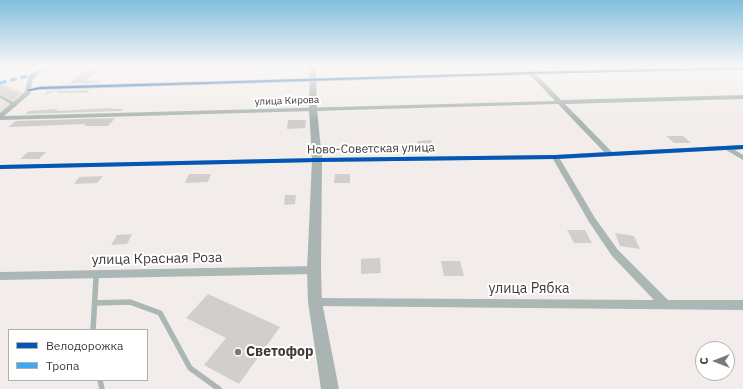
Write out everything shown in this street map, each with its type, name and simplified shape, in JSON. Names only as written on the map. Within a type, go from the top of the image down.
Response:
[{"type":"street","points":[[0,117],[28,93],[29,84]]},
{"type":"street","points":[[29,90],[40,88],[172,84]]},
{"type":"street","points":[[314,84],[313,109],[317,160],[314,270],[315,302],[330,389]]},
{"type":"street","points":[[542,84],[610,154]]},
{"type":"street","name":"улица Кирова","points":[[0,117],[743,97]]},
{"type":"street","name":"Ново-Советская улица","points":[[0,167],[317,160],[555,158],[743,147]]},
{"type":"street","points":[[729,149],[743,158]]},
{"type":"street","points":[[555,158],[592,220],[614,253],[665,304]]},
{"type":"street","name":"улица Красная Роза","points":[[0,276],[314,270]]},
{"type":"street","name":"улица Рябка","points":[[315,302],[743,305]]},
{"type":"lane","points":[[0,96],[14,105]]},
{"type":"lane","points":[[93,329],[96,274]]},
{"type":"lane","points":[[95,303],[130,302],[160,313],[190,368],[219,389]]},
{"type":"shaded area","points":[[0,84],[5,84],[25,93],[0,113]]},
{"type":"building","points":[[0,84],[2,84],[20,94],[12,100],[0,93]]},
{"type":"building","points":[[90,90],[87,93],[58,93],[57,91],[44,95],[48,91]]},
{"type":"building","points":[[111,108],[123,109],[121,111],[25,114],[29,111]]},
{"type":"building","points":[[115,118],[108,126],[84,126],[86,124],[8,127],[16,121]]},
{"type":"building","points":[[288,120],[306,120],[305,128],[287,129]]},
{"type":"building","points":[[666,136],[683,136],[691,143],[674,143]]},
{"type":"building","points":[[431,140],[433,148],[419,148],[417,141]]},
{"type":"building","points":[[28,152],[46,152],[39,159],[20,159]]},
{"type":"building","points":[[189,174],[211,174],[208,182],[185,183]]},
{"type":"building","points":[[335,174],[350,174],[350,183],[334,183]]},
{"type":"building","points":[[103,176],[97,183],[74,184],[79,177]]},
{"type":"building","points":[[285,195],[296,195],[295,204],[284,205]]},
{"type":"building","points":[[567,230],[585,230],[592,243],[574,243]]},
{"type":"building","points":[[615,233],[634,236],[640,249],[620,246]]},
{"type":"building","points":[[132,234],[127,244],[111,245],[117,235]]},
{"type":"building","points":[[380,258],[381,273],[361,274],[361,259]]},
{"type":"building","points":[[441,261],[460,261],[464,276],[444,276]]},
{"type":"building","name":"Светофор","points":[[208,294],[280,327],[239,384],[204,365],[226,338],[186,318]]},
{"type":"cycle path","points":[[29,90],[40,88],[166,84]]},
{"type":"cycle path","points":[[0,167],[317,160],[555,157],[743,147]]},
{"type":"place","name":"Светофор","points":[[238,352]]}]
